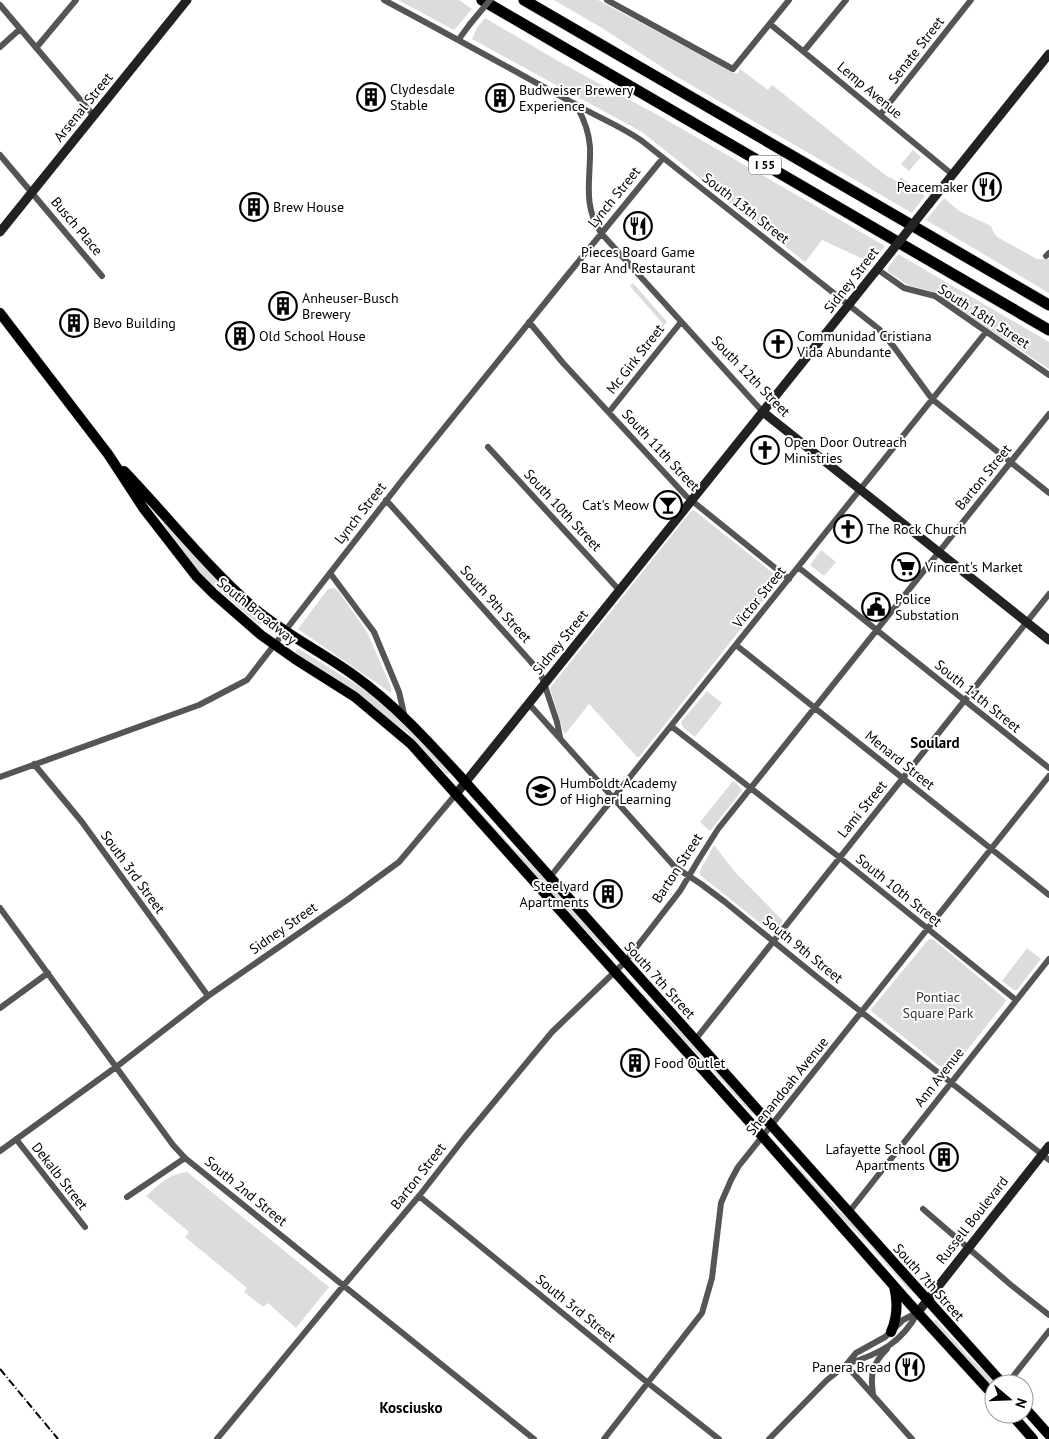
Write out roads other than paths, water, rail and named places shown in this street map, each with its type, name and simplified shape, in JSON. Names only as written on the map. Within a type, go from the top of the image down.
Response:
[{"type":"highway","name":"I 55","points":[[482,0],[1049,330]]},
{"type":"highway","name":"I 55","points":[[524,0],[1049,305]]},
{"type":"main road","name":"South Broadway","points":[[0,313],[108,454],[144,509],[196,576],[234,612],[274,645],[355,697],[400,734],[422,756]]},
{"type":"main road","name":"South Broadway","points":[[108,454],[226,582],[255,609],[382,696],[406,718]]},
{"type":"main road","name":"South 7th Street","points":[[406,718],[927,1300],[996,1374]]},
{"type":"main road","name":"South 7th Street","points":[[422,756],[984,1385]]},
{"type":"main road","points":[[891,1332],[897,1313],[894,1285]]},
{"type":"main road","points":[[1034,1418],[1049,1435]]},
{"type":"main road","points":[[1020,1424],[1033,1439]]},
{"type":"street","points":[[36,48],[76,0]]},
{"type":"street","name":"Arsenal Street","points":[[0,232],[187,0]]},
{"type":"street","name":"South 13th Street","points":[[384,0],[459,39],[577,106],[632,134],[850,305],[879,330],[894,347],[932,399],[1049,493]]},
{"type":"street","points":[[459,39],[490,0]]},
{"type":"street","points":[[606,0],[733,69],[789,0]]},
{"type":"street","points":[[804,51],[846,0]]},
{"type":"street","name":"Senate Street","points":[[880,115],[972,0]]},
{"type":"street","points":[[0,5],[94,116]]},
{"type":"street","name":"Lemp Avenue","points":[[770,24],[953,175]]},
{"type":"street","points":[[0,47],[20,29]]},
{"type":"street","name":"Sidney Street","points":[[0,1151],[116,1067],[208,996],[399,862],[529,704],[929,204],[1046,65],[1049,54]]},
{"type":"street","name":"South 12th Street","points":[[577,106],[589,136],[589,208],[595,224],[601,233],[763,412],[1049,640]]},
{"type":"street","points":[[0,155],[32,192]]},
{"type":"street","name":"Lynch Street","points":[[0,777],[199,705],[248,680],[386,500],[663,158]]},
{"type":"street","name":"Busch Place","points":[[32,192],[102,276]]},
{"type":"street","name":"South 18th Street","points":[[880,265],[904,288],[935,296],[1049,375]]},
{"type":"street","name":"South 11th Street","points":[[529,322],[564,363],[692,501],[789,579]]},
{"type":"street","name":"Mc Girk Street","points":[[609,412],[680,322]]},
{"type":"street","name":"Victor Street","points":[[550,877],[986,332]]},
{"type":"street","name":"Barton Street","points":[[217,1439],[419,1196],[552,1032],[625,962],[680,892],[712,838],[1049,414]]},
{"type":"street","name":"South 10th Street","points":[[488,447],[620,590]]},
{"type":"street","name":"South 9th Street","points":[[386,500],[542,676],[560,738]]},
{"type":"street","name":"South 11th Street","points":[[798,567],[1049,768]]},
{"type":"street","name":"South 7th Street","points":[[330,572],[374,632],[394,677],[406,718]]},
{"type":"street","name":"Lami Street","points":[[695,1040],[1049,594]]},
{"type":"street","name":"Menard Street","points":[[736,645],[1049,895]]},
{"type":"street","name":"South 9th Street","points":[[529,704],[675,867],[725,902],[1045,1158]]},
{"type":"street","name":"South 10th Street","points":[[671,726],[839,857],[1016,1000]]},
{"type":"street","name":"South 3rd Street","points":[[34,764],[84,825],[208,996]]},
{"type":"street","name":"Shenandoah Avenue","points":[[604,1439],[702,1313],[712,1278],[721,1203],[738,1167],[1049,776]]},
{"type":"street","name":"South 2nd Street","points":[[0,908],[172,1145],[534,1439]]},
{"type":"street","name":"Ann Avenue","points":[[849,1212],[1049,959]]},
{"type":"street","points":[[0,1008],[48,973]]},
{"type":"street","name":"Dekalb Street","points":[[16,1139],[84,1227]]},
{"type":"street","name":"Russell Boulevard","points":[[846,1365],[890,1346],[903,1334],[969,1247],[1045,1158],[1049,1146]]},
{"type":"street","points":[[127,1197],[186,1158]]},
{"type":"street","name":"South 3rd Street","points":[[419,1196],[719,1439]]},
{"type":"street","points":[[923,1209],[1049,1315]]},
{"type":"street","name":"Russell Boulevard","points":[[769,1439],[827,1380],[846,1365],[856,1353],[880,1340],[902,1320],[918,1312]]},
{"type":"street","points":[[1013,1374],[1049,1331]]},
{"type":"street","points":[[873,1396],[871,1379],[873,1370],[883,1353],[890,1346]]},
{"type":"street","points":[[846,1365],[912,1439]]},
{"type":"railway","points":[[0,1369],[58,1439]]},
{"type":"place","name":"Clydesdale Stable","points":[[371,97]]},
{"type":"place","name":"Budweiser Brewery Experience","points":[[500,98]]},
{"type":"place","name":"Peacemaker","points":[[987,187]]},
{"type":"place","name":"Brew House","points":[[254,207]]},
{"type":"place","name":"Pieces Board Game Bar And Restaurant","points":[[638,226]]},
{"type":"place","name":"Anheuser-Busch Brewery","points":[[283,306]]},
{"type":"place","name":"Bevo Building","points":[[74,323]]},
{"type":"place","name":"Old School House","points":[[240,336]]},
{"type":"place","name":"Communidad Cristiana Vida Abundante","points":[[778,344]]},
{"type":"place","name":"Open Door Outreach Ministries","points":[[765,450]]},
{"type":"place","name":"Cat's Meow","points":[[668,505]]},
{"type":"place","name":"The Rock Church","points":[[848,529]]},
{"type":"place","name":"Vincent's Market","points":[[906,567]]},
{"type":"place","name":"Police Substation","points":[[876,607]]},
{"type":"place","name":"Humboldt Academy of Higher Learning","points":[[541,791]]},
{"type":"place","name":"Steelyard Apartments","points":[[608,894]]},
{"type":"place","name":"Food Outlet","points":[[635,1063]]},
{"type":"place","name":"Lafayette School Apartments","points":[[944,1157]]},
{"type":"place","name":"Panera Bread","points":[[910,1367]]},
{"type":"district","name":"Soulard","points":[[935,743]]},
{"type":"district","name":"Kosciusko","points":[[411,1408]]},
{"type":"park label","name":"Pontiac Square Park","points":[[938,1006]]}]
